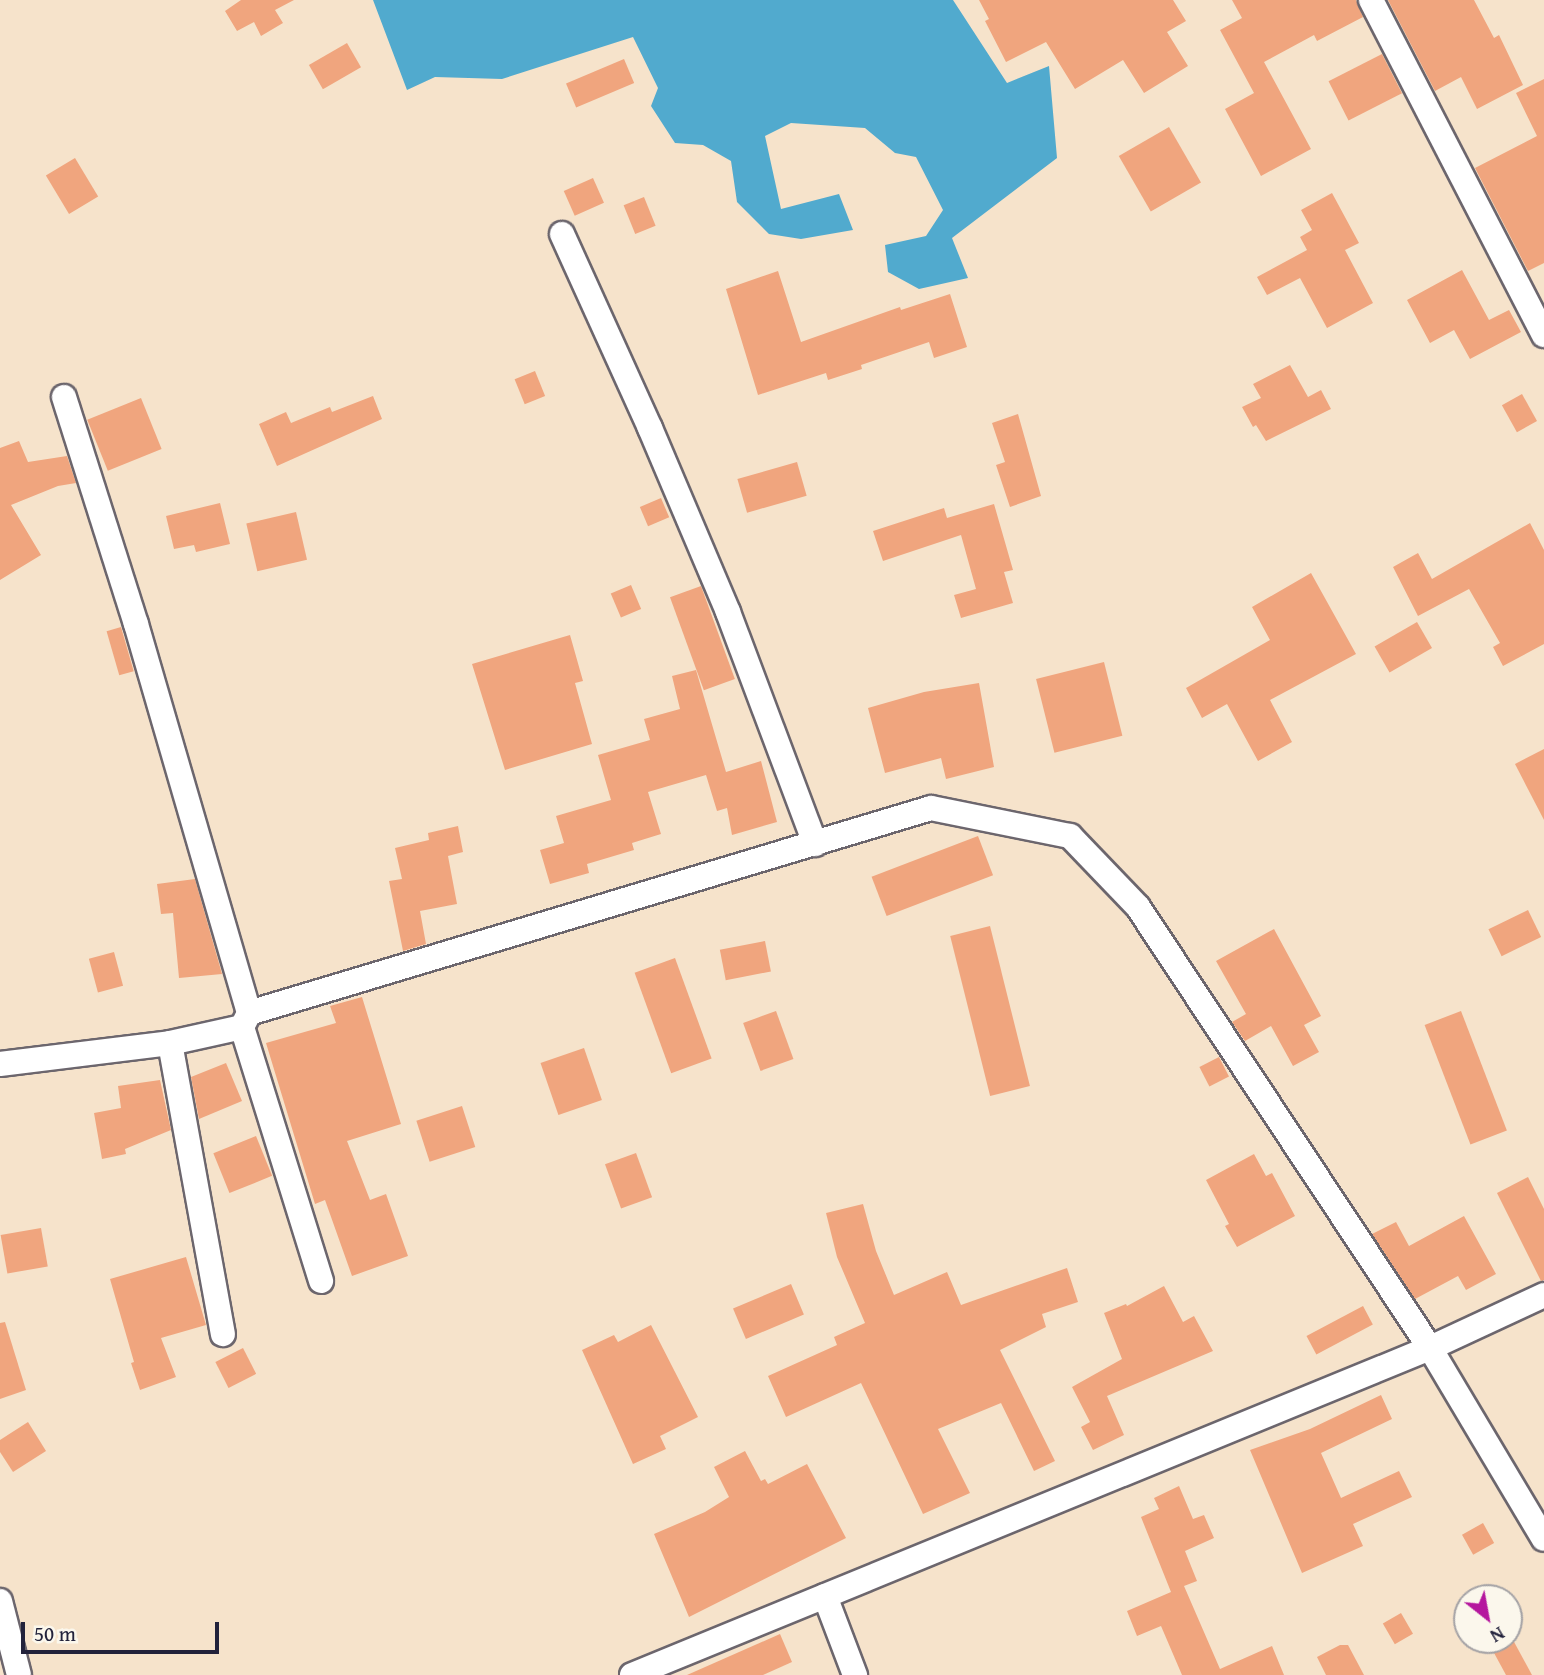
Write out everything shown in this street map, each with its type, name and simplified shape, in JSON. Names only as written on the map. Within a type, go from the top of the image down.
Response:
[{"type":"street","points":[[1371,0],[1544,335]]},
{"type":"street","points":[[562,234],[650,428],[723,599],[815,844]]},
{"type":"street","points":[[64,397],[136,624],[321,1281]]},
{"type":"street","points":[[0,1064],[170,1043],[931,808],[1070,836],[1138,906],[1430,1348],[1544,1539]]},
{"type":"street","points":[[170,1043],[223,1334]]},
{"type":"street","points":[[632,1675],[1430,1348],[1544,1295]]},
{"type":"street","points":[[825,1596],[855,1675]]},
{"type":"street","points":[[0,1601],[12,1672]]},
{"type":"water","points":[[373,0],[953,0],[1007,83],[1049,66],[1057,158],[952,238],[968,278],[919,289],[888,272],[885,245],[926,236],[943,210],[916,157],[895,153],[865,128],[791,123],[765,136],[781,209],[839,194],[853,230],[801,239],[769,234],[737,202],[731,161],[703,145],[675,143],[651,106],[658,88],[633,37],[502,79],[435,77],[407,90]]},
{"type":"building","points":[[241,0],[294,0],[275,10],[283,23],[261,36],[254,22],[237,31],[225,11]]},
{"type":"building","points":[[979,0],[1173,0],[1186,21],[1167,32],[1188,66],[1144,93],[1123,60],[1075,89],[1046,42],[1006,62],[985,21],[989,19]]},
{"type":"building","points":[[1232,0],[1356,0],[1363,17],[1317,41],[1314,35],[1264,62],[1311,149],[1261,176],[1225,109],[1254,93],[1220,30],[1242,18]]},
{"type":"building","points":[[1388,0],[1474,0],[1494,38],[1499,35],[1523,85],[1477,109],[1461,77],[1435,91]]},
{"type":"building","points":[[347,43],[361,67],[323,89],[309,65]]},
{"type":"building","points":[[1382,54],[1402,93],[1349,120],[1329,81]]},
{"type":"building","points":[[624,59],[634,83],[576,108],[566,84]]},
{"type":"building","points":[[1544,79],[1544,263],[1528,271],[1475,168],[1537,136],[1516,93]]},
{"type":"building","points":[[1169,127],[1201,182],[1151,211],[1119,156]]},
{"type":"building","points":[[75,158],[98,197],[69,214],[46,176]]},
{"type":"building","points":[[593,178],[604,203],[575,216],[564,191]]},
{"type":"building","points":[[1332,193],[1359,243],[1345,250],[1373,303],[1327,328],[1300,278],[1267,295],[1257,277],[1307,250],[1300,237],[1312,230],[1301,210]]},
{"type":"building","points":[[644,197],[656,226],[635,234],[624,205]]},
{"type":"building","points":[[1462,270],[1489,320],[1509,310],[1521,332],[1470,359],[1454,330],[1430,343],[1407,300]]},
{"type":"building","points":[[778,271],[801,342],[900,307],[901,310],[950,294],[967,347],[934,358],[929,342],[861,365],[862,369],[828,380],[826,373],[758,395],[726,289]]},
{"type":"building","points":[[1290,365],[1308,397],[1321,390],[1331,409],[1266,441],[1256,425],[1253,427],[1242,407],[1261,398],[1253,384]]},
{"type":"building","points":[[535,371],[545,396],[525,404],[515,379]]},
{"type":"building","points":[[1522,394],[1537,421],[1517,432],[1502,405]]},
{"type":"building","points":[[373,396],[382,419],[277,466],[259,424],[286,412],[291,423],[330,407],[332,412]]},
{"type":"building","points":[[141,398],[162,449],[108,471],[87,420]]},
{"type":"building","points":[[1018,414],[1041,496],[1010,507],[996,465],[1005,462],[992,423]]},
{"type":"building","points":[[19,441],[28,462],[67,456],[76,483],[58,486],[11,505],[41,555],[0,580],[0,448]]},
{"type":"building","points":[[797,462],[807,496],[747,513],[737,479]]},
{"type":"building","points":[[661,498],[669,517],[648,526],[640,507]]},
{"type":"building","points":[[220,503],[230,544],[196,552],[194,545],[174,549],[166,516]]},
{"type":"building","points":[[994,504],[1013,570],[1004,572],[1013,603],[961,618],[954,595],[976,589],[961,535],[883,561],[873,531],[944,508],[947,518]]},
{"type":"building","points":[[296,512],[307,560],[257,571],[246,523]]},
{"type":"building","points":[[1530,523],[1544,550],[1544,644],[1503,666],[1493,647],[1500,643],[1469,589],[1418,616],[1393,567],[1418,553],[1432,579]]},
{"type":"building","points":[[1311,573],[1356,654],[1270,700],[1292,742],[1258,761],[1227,704],[1202,718],[1186,688],[1270,640],[1252,607]]},
{"type":"building","points":[[631,585],[641,609],[621,618],[611,594]]},
{"type":"building","points":[[701,586],[735,679],[704,690],[670,597]]},
{"type":"building","points":[[1417,622],[1432,648],[1390,672],[1375,646]]},
{"type":"building","points":[[121,627],[134,671],[119,675],[107,631]]},
{"type":"building","points":[[570,635],[583,681],[575,683],[592,744],[505,770],[472,664]]},
{"type":"building","points":[[1104,662],[1122,736],[1054,753],[1036,679]]},
{"type":"building","points":[[696,670],[726,772],[761,761],[777,822],[732,835],[727,808],[717,811],[706,775],[648,792],[661,834],[632,843],[634,850],[587,864],[589,873],[550,884],[540,850],[564,843],[556,816],[611,800],[598,755],[650,740],[644,719],[680,709],[672,676]]},
{"type":"building","points":[[979,683],[994,767],[946,779],[941,758],[885,773],[868,708],[924,692]]},
{"type":"building","points":[[1544,749],[1544,820],[1515,764]]},
{"type":"building","points":[[458,826],[463,852],[448,856],[457,904],[420,911],[426,944],[403,951],[389,881],[402,879],[395,848],[429,840],[428,833]]},
{"type":"building","points":[[978,836],[993,875],[887,916],[872,877]]},
{"type":"building","points":[[195,879],[222,974],[179,978],[173,913],[161,914],[157,884]]},
{"type":"building","points":[[1528,910],[1541,937],[1502,956],[1488,929]]},
{"type":"building","points":[[990,926],[1030,1086],[990,1096],[950,936]]},
{"type":"building","points":[[1274,929],[1321,1016],[1304,1025],[1319,1052],[1293,1066],[1271,1026],[1245,1041],[1232,1022],[1246,1014],[1216,961]]},
{"type":"building","points":[[765,941],[771,971],[726,980],[720,950]]},
{"type":"building","points":[[114,952],[123,986],[98,993],[89,959]]},
{"type":"building","points":[[675,958],[712,1059],[671,1073],[635,973]]},
{"type":"building","points":[[362,997],[401,1124],[347,1141],[370,1200],[386,1194],[408,1256],[352,1276],[325,1200],[315,1204],[266,1043],[336,1023],[330,1006]]},
{"type":"building","points":[[776,1011],[793,1059],[761,1071],[743,1023]]},
{"type":"building","points":[[1461,1011],[1507,1130],[1470,1144],[1425,1025]]},
{"type":"building","points":[[584,1048],[602,1100],[558,1115],[541,1063]]},
{"type":"building","points":[[1219,1057],[1229,1077],[1209,1087],[1199,1067]]},
{"type":"building","points":[[226,1063],[242,1101],[199,1119],[191,1077]]},
{"type":"building","points":[[160,1080],[171,1130],[125,1149],[126,1154],[102,1159],[94,1113],[121,1108],[118,1086]]},
{"type":"building","points":[[462,1106],[475,1147],[430,1162],[416,1121]]},
{"type":"building","points":[[256,1136],[272,1176],[229,1193],[213,1153]]},
{"type":"building","points":[[636,1153],[652,1197],[621,1208],[605,1164]]},
{"type":"building","points":[[1254,1154],[1266,1176],[1272,1173],[1295,1216],[1237,1247],[1225,1226],[1229,1224],[1206,1180]]},
{"type":"building","points":[[1528,1177],[1544,1209],[1544,1280],[1541,1281],[1497,1193]]},
{"type":"building","points":[[863,1204],[876,1251],[894,1295],[947,1272],[961,1305],[1067,1268],[1078,1302],[1042,1314],[1046,1327],[1000,1350],[1055,1461],[1034,1471],[1001,1403],[938,1429],[970,1493],[923,1514],[861,1383],[786,1417],[768,1376],[837,1345],[834,1337],[865,1323],[837,1257],[826,1213]]},
{"type":"building","points":[[1464,1216],[1496,1274],[1466,1290],[1458,1276],[1415,1299],[1372,1234],[1396,1222],[1409,1246]]},
{"type":"building","points":[[41,1228],[48,1266],[7,1274],[1,1235]]},
{"type":"building","points":[[186,1257],[206,1325],[161,1338],[176,1377],[140,1390],[110,1279]]},
{"type":"building","points":[[791,1284],[804,1314],[746,1339],[733,1309]]},
{"type":"building","points":[[1164,1286],[1183,1322],[1194,1316],[1213,1351],[1107,1396],[1124,1435],[1093,1450],[1081,1427],[1090,1422],[1072,1387],[1122,1359],[1104,1313],[1126,1304],[1127,1306]]},
{"type":"building","points":[[1363,1306],[1373,1325],[1316,1355],[1306,1336]]},
{"type":"building","points":[[5,1322],[26,1390],[0,1399],[0,1323]]},
{"type":"building","points":[[651,1325],[698,1417],[660,1436],[666,1449],[633,1464],[582,1350],[614,1335],[618,1342]]},
{"type":"building","points":[[243,1348],[256,1374],[229,1388],[215,1362]]},
{"type":"building","points":[[1381,1395],[1392,1419],[1321,1453],[1341,1498],[1399,1471],[1412,1497],[1353,1524],[1363,1546],[1302,1573],[1250,1450],[1310,1429]]},
{"type":"building","points":[[28,1422],[46,1451],[13,1472],[0,1452],[0,1440]]},
{"type":"building","points":[[745,1451],[761,1481],[765,1479],[768,1484],[807,1464],[846,1538],[689,1617],[654,1534],[705,1512],[729,1497],[714,1467]]},
{"type":"building","points":[[1179,1486],[1193,1519],[1204,1515],[1214,1538],[1185,1551],[1197,1581],[1184,1586],[1220,1669],[1272,1646],[1284,1675],[1182,1675],[1161,1626],[1137,1636],[1127,1611],[1171,1592],[1141,1517],[1159,1509],[1154,1498]]},
{"type":"building","points":[[1483,1523],[1494,1543],[1473,1555],[1462,1535]]},
{"type":"building","points":[[1401,1613],[1413,1634],[1395,1644],[1383,1624]]},
{"type":"building","points":[[780,1634],[792,1662],[763,1675],[687,1675]]},
{"type":"building","points":[[1340,1645],[1348,1645],[1364,1675],[1326,1675],[1317,1657]]},
{"type":"building","points":[[1495,1654],[1521,1654],[1532,1675],[1506,1675]]}]
